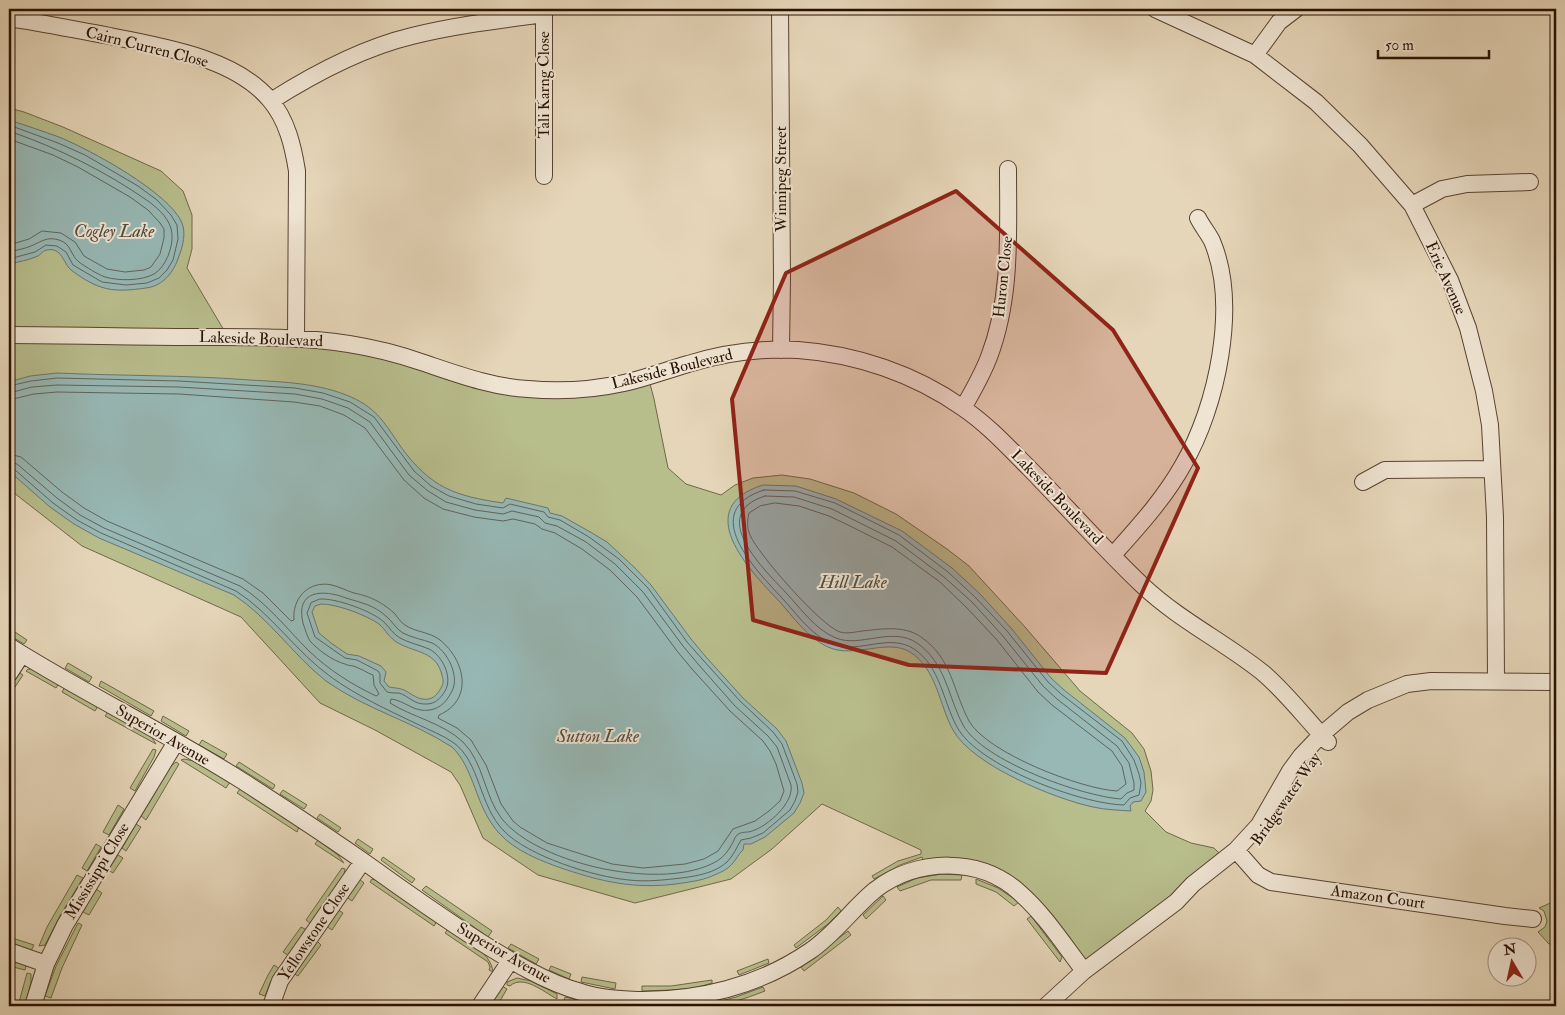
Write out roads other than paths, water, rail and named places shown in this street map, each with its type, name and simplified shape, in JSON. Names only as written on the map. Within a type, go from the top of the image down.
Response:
[{"type":"street","name":"Winnipeg Street","points":[[780,9],[781,350]]},
{"type":"street","name":"Erie Avenue","points":[[1155,9],[1255,56],[1316,102],[1360,145],[1412,204],[1450,280],[1468,328],[1484,391],[1490,425],[1495,517],[1496,680]]},
{"type":"street","points":[[1255,56],[1279,22],[1296,9]]},
{"type":"street","name":"Tali Karng Close","points":[[271,101],[347,58],[382,45],[412,36],[485,21],[544,14],[544,176]]},
{"type":"street","name":"Cairn Curren Close","points":[[9,18],[141,43],[201,58],[223,66],[244,78],[271,101],[287,130],[294,149],[297,171],[296,339]]},
{"type":"street","name":"Huron Close","points":[[963,408],[990,357],[1004,299],[1008,260],[1008,169]]},
{"type":"street","points":[[1412,204],[1442,189],[1467,184],[1530,182]]},
{"type":"street","points":[[1113,555],[1150,513],[1184,465],[1198,436],[1211,399],[1220,356],[1223,303],[1221,273],[1212,241],[1198,218]]},
{"type":"street","name":"Lakeside Boulevard","points":[[9,334],[296,339],[346,344],[371,348],[495,385],[529,390],[603,387],[629,382],[714,357],[740,352],[781,350],[816,352],[867,362],[914,379],[963,408],[998,437],[1113,555],[1163,603],[1263,673],[1324,739]]},
{"type":"street","points":[[1363,482],[1385,470],[1492,469]]},
{"type":"street","points":[[9,674],[15,650]]},
{"type":"street","name":"Superior Avenue","points":[[15,650],[243,781],[510,961],[563,986],[602,997],[684,1002],[740,986],[781,968],[812,950],[883,885],[906,873],[926,867],[943,865],[963,866],[982,871],[1018,890],[1037,910],[1084,972]]},
{"type":"street","name":"Bridgewater Way","points":[[1046,1006],[1084,972],[1176,902],[1193,884],[1239,854],[1301,756],[1324,739],[1348,712],[1368,700],[1407,684],[1431,681],[1496,680],[1556,682]]},
{"type":"street","name":"Mississippi Close","points":[[32,1006],[46,964],[65,925],[176,742]]},
{"type":"street","name":"Amazon Court","points":[[1239,854],[1258,875],[1270,882],[1533,919]]},
{"type":"street","name":"Yellowstone Close","points":[[271,1006],[280,981],[363,861]]},
{"type":"street","points":[[9,951],[46,964]]},
{"type":"street","points":[[480,1006],[510,961]]},
{"type":"water","name":"Cogley Lake","points":[[9,120],[59,137],[89,151],[127,173],[162,199],[174,211],[182,223],[184,231],[184,240],[177,262],[171,273],[163,281],[152,287],[112,290],[85,280],[68,267],[62,256],[56,251],[46,250],[31,259],[9,264]]},
{"type":"water","name":"Sutton Lake","points":[[57,373],[202,377],[301,384],[339,392],[351,397],[374,412],[412,461],[434,481],[445,488],[486,500],[503,503],[506,498],[548,508],[550,513],[562,516],[607,542],[651,585],[706,657],[743,698],[777,729],[786,741],[802,783],[804,793],[800,803],[794,813],[765,837],[751,844],[744,844],[743,850],[728,868],[708,878],[690,882],[646,886],[606,881],[555,866],[521,850],[505,839],[491,823],[466,766],[452,747],[341,691],[326,681],[270,625],[234,595],[99,538],[74,524],[50,507],[9,471],[9,382],[30,376]],"holes":[[[328,604],[367,617],[379,624],[398,643],[435,661],[443,680],[443,685],[437,694],[429,699],[422,699],[402,689],[389,687],[384,681],[386,672],[381,666],[359,656],[347,654],[331,643],[319,633],[312,612],[315,606]]]},
{"type":"water","name":"Hill Lake","points":[[763,485],[796,486],[836,499],[902,531],[952,568],[980,594],[1011,628],[1051,678],[1125,738],[1139,757],[1144,772],[1146,792],[1141,801],[1133,802],[1130,806],[1131,811],[1098,808],[1058,797],[1016,779],[978,756],[963,743],[948,720],[932,678],[919,659],[910,652],[901,648],[891,647],[849,651],[838,650],[828,647],[814,638],[801,627],[754,573],[732,540],[728,524],[730,508],[741,495]]}]
